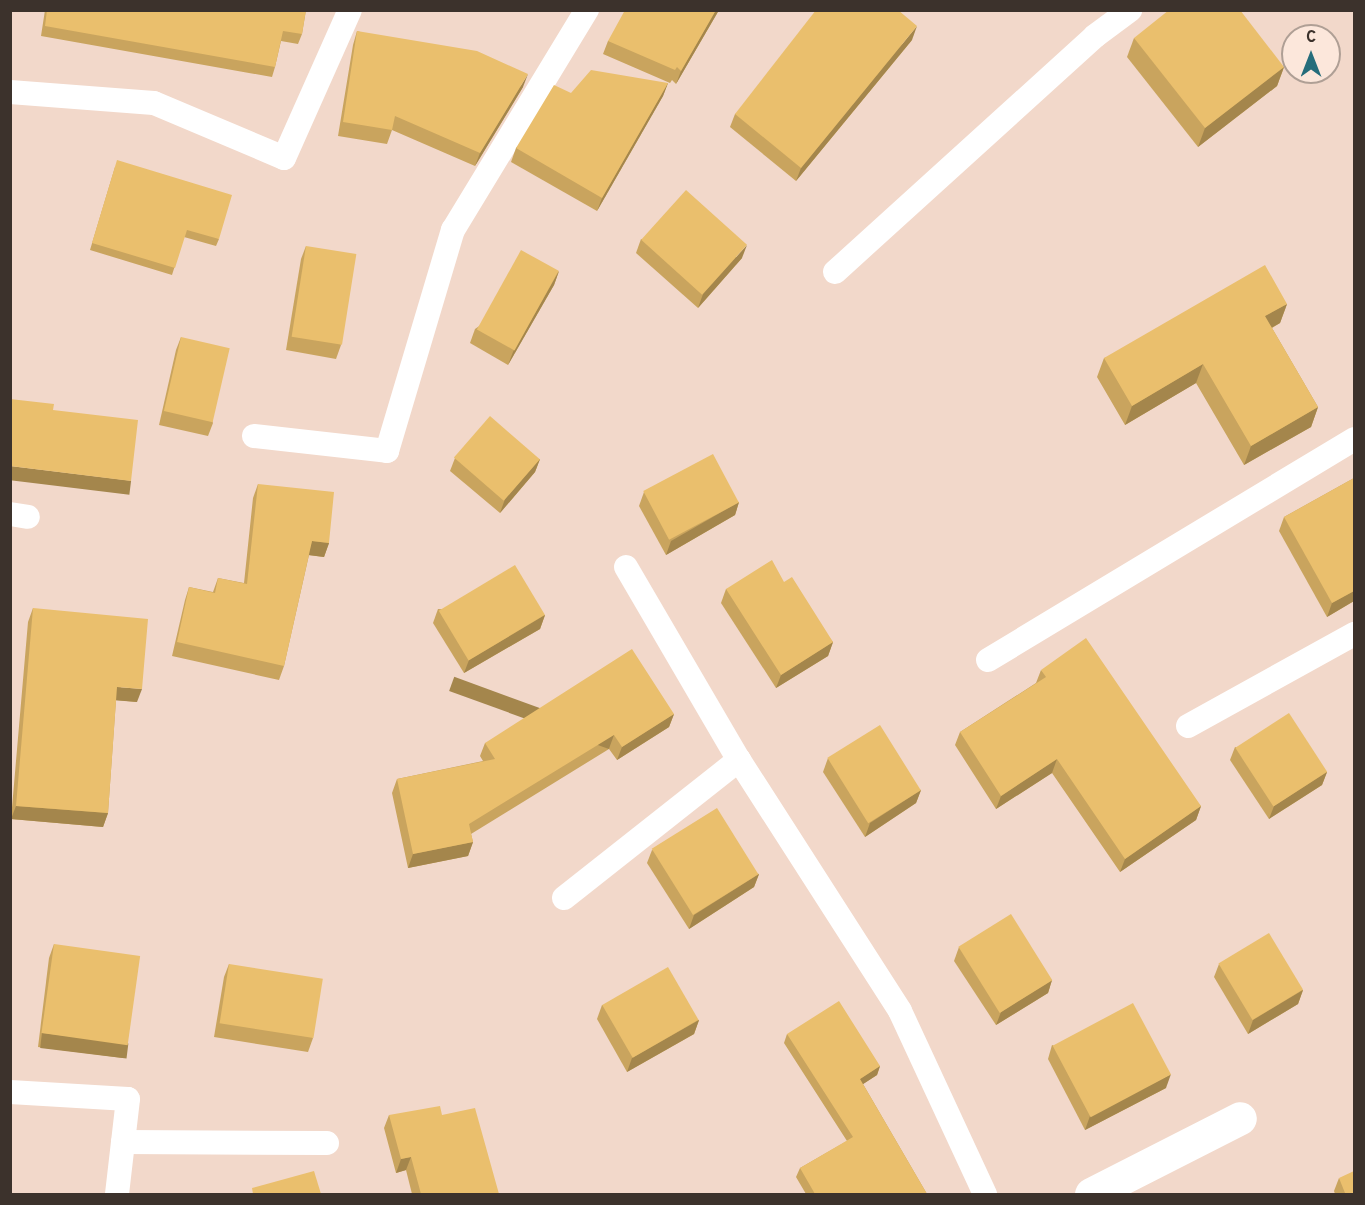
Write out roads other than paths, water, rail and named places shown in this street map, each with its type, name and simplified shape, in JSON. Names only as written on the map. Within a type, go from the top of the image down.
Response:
[{"type":"street","points":[[1091,1194],[1240,1118]]},
{"type":"lane","points":[[10,92],[154,103],[284,158],[350,10]]},
{"type":"lane","points":[[254,436],[387,451],[453,230],[586,10]]},
{"type":"lane","points":[[835,272],[1095,36],[1130,10]]},
{"type":"lane","points":[[988,660],[1354,439]]},
{"type":"lane","points":[[626,567],[739,760],[900,1011],[985,1194]]},
{"type":"lane","points":[[1188,726],[1354,634]]},
{"type":"lane","points":[[564,898],[739,760]]},
{"type":"lane","points":[[10,1092],[128,1099],[117,1194]]},
{"type":"lane","points":[[123,1142],[327,1143]]}]
